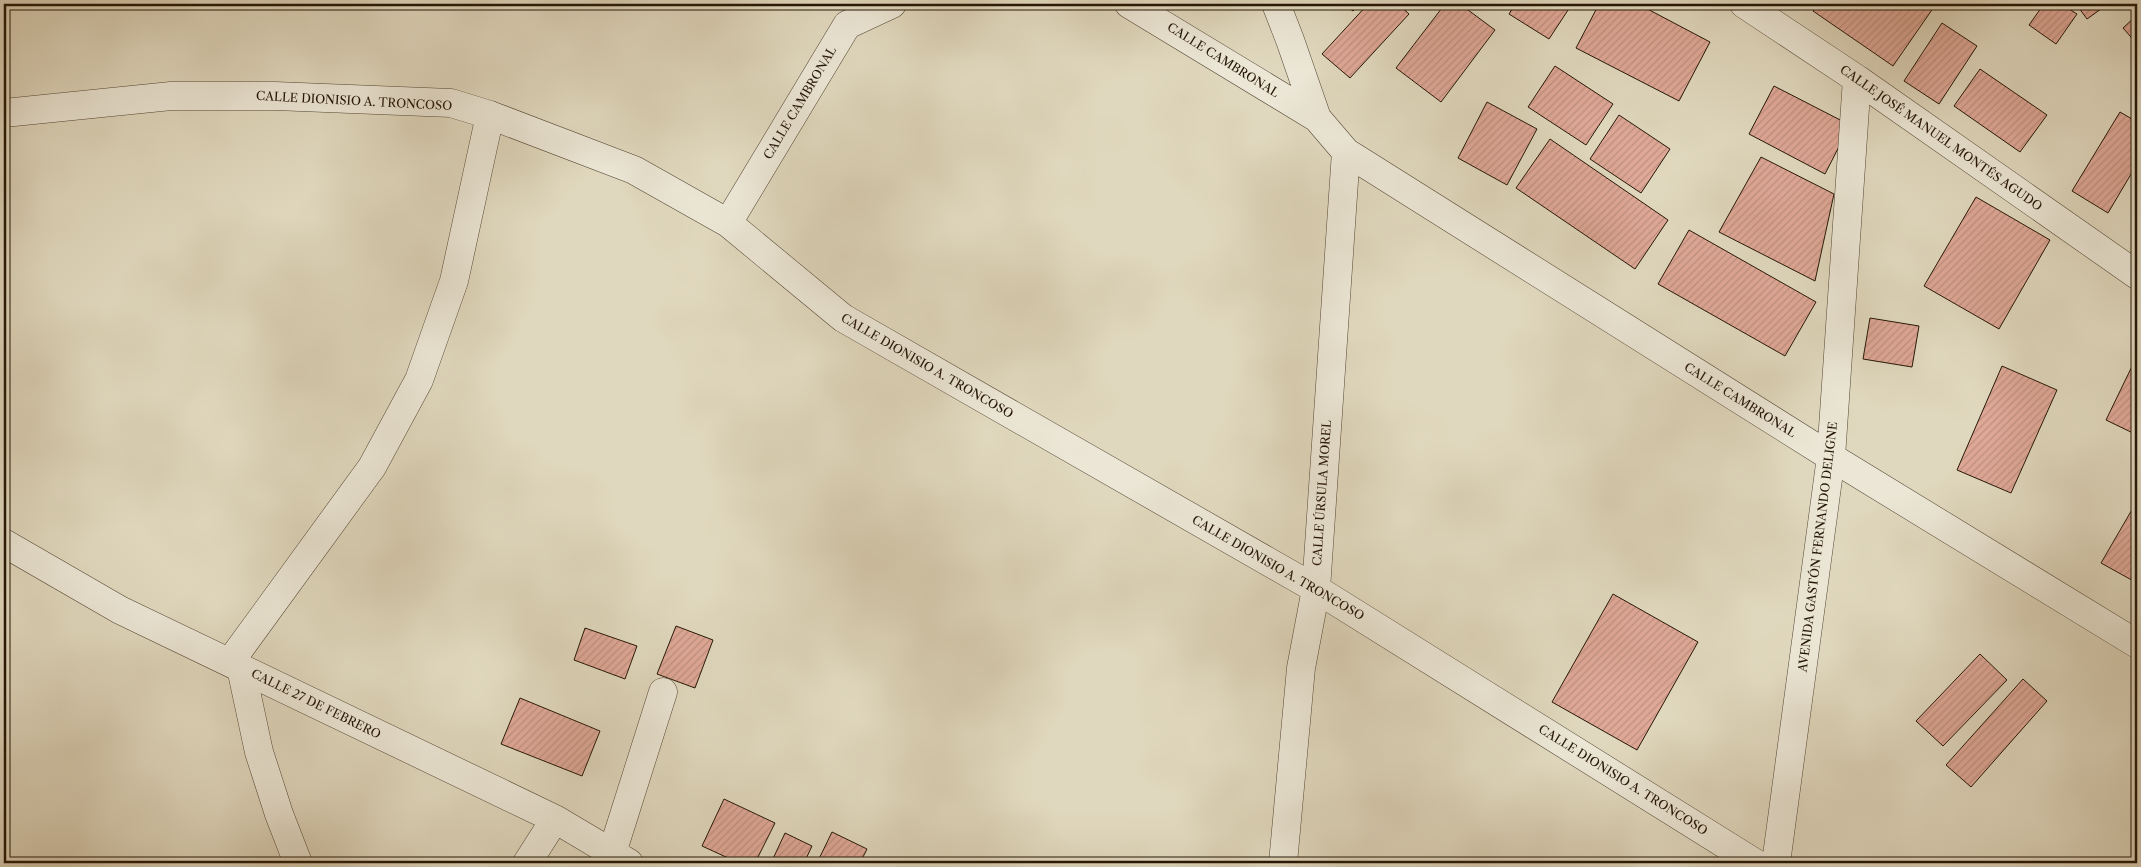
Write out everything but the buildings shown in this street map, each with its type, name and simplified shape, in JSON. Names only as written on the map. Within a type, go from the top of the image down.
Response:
[{"type":"street","name":"CALLE CAMBRONAL","points":[[728,223],[847,25],[892,4]]},
{"type":"street","name":"CALLE CAMBRONAL","points":[[1129,4],[1317,118],[1346,152],[1831,457],[2137,644]]},
{"type":"street","points":[[1276,4],[1317,118]]},
{"type":"street","name":"CALLE JOSÉ MANUEL MONTÉS AGUDO","points":[[1744,4],[1857,79],[2137,275]]},
{"type":"street","name":"AVENIDA GASTÓN FERNANDO DELIGNE","points":[[1776,863],[1831,457],[1857,79]]},
{"type":"street","name":"CALLE DIONISIO A. TRONCOSO","points":[[4,113],[171,96],[256,96],[451,103],[490,115],[634,170],[728,223],[843,318],[1316,588],[1756,863]]},
{"type":"street","points":[[298,863],[279,814],[259,752],[236,665],[372,467],[419,380],[454,281],[490,115]]},
{"type":"street","name":"CALLE ÚRSULA MOREL","points":[[1283,863],[1301,668],[1316,588],[1346,152]]},
{"type":"street","name":"CALLE 27 DE FEBRERO","points":[[4,543],[120,610],[555,819],[620,858]]},
{"type":"street","points":[[620,858],[663,692]]},
{"type":"street","points":[[527,863],[555,819]]}]
